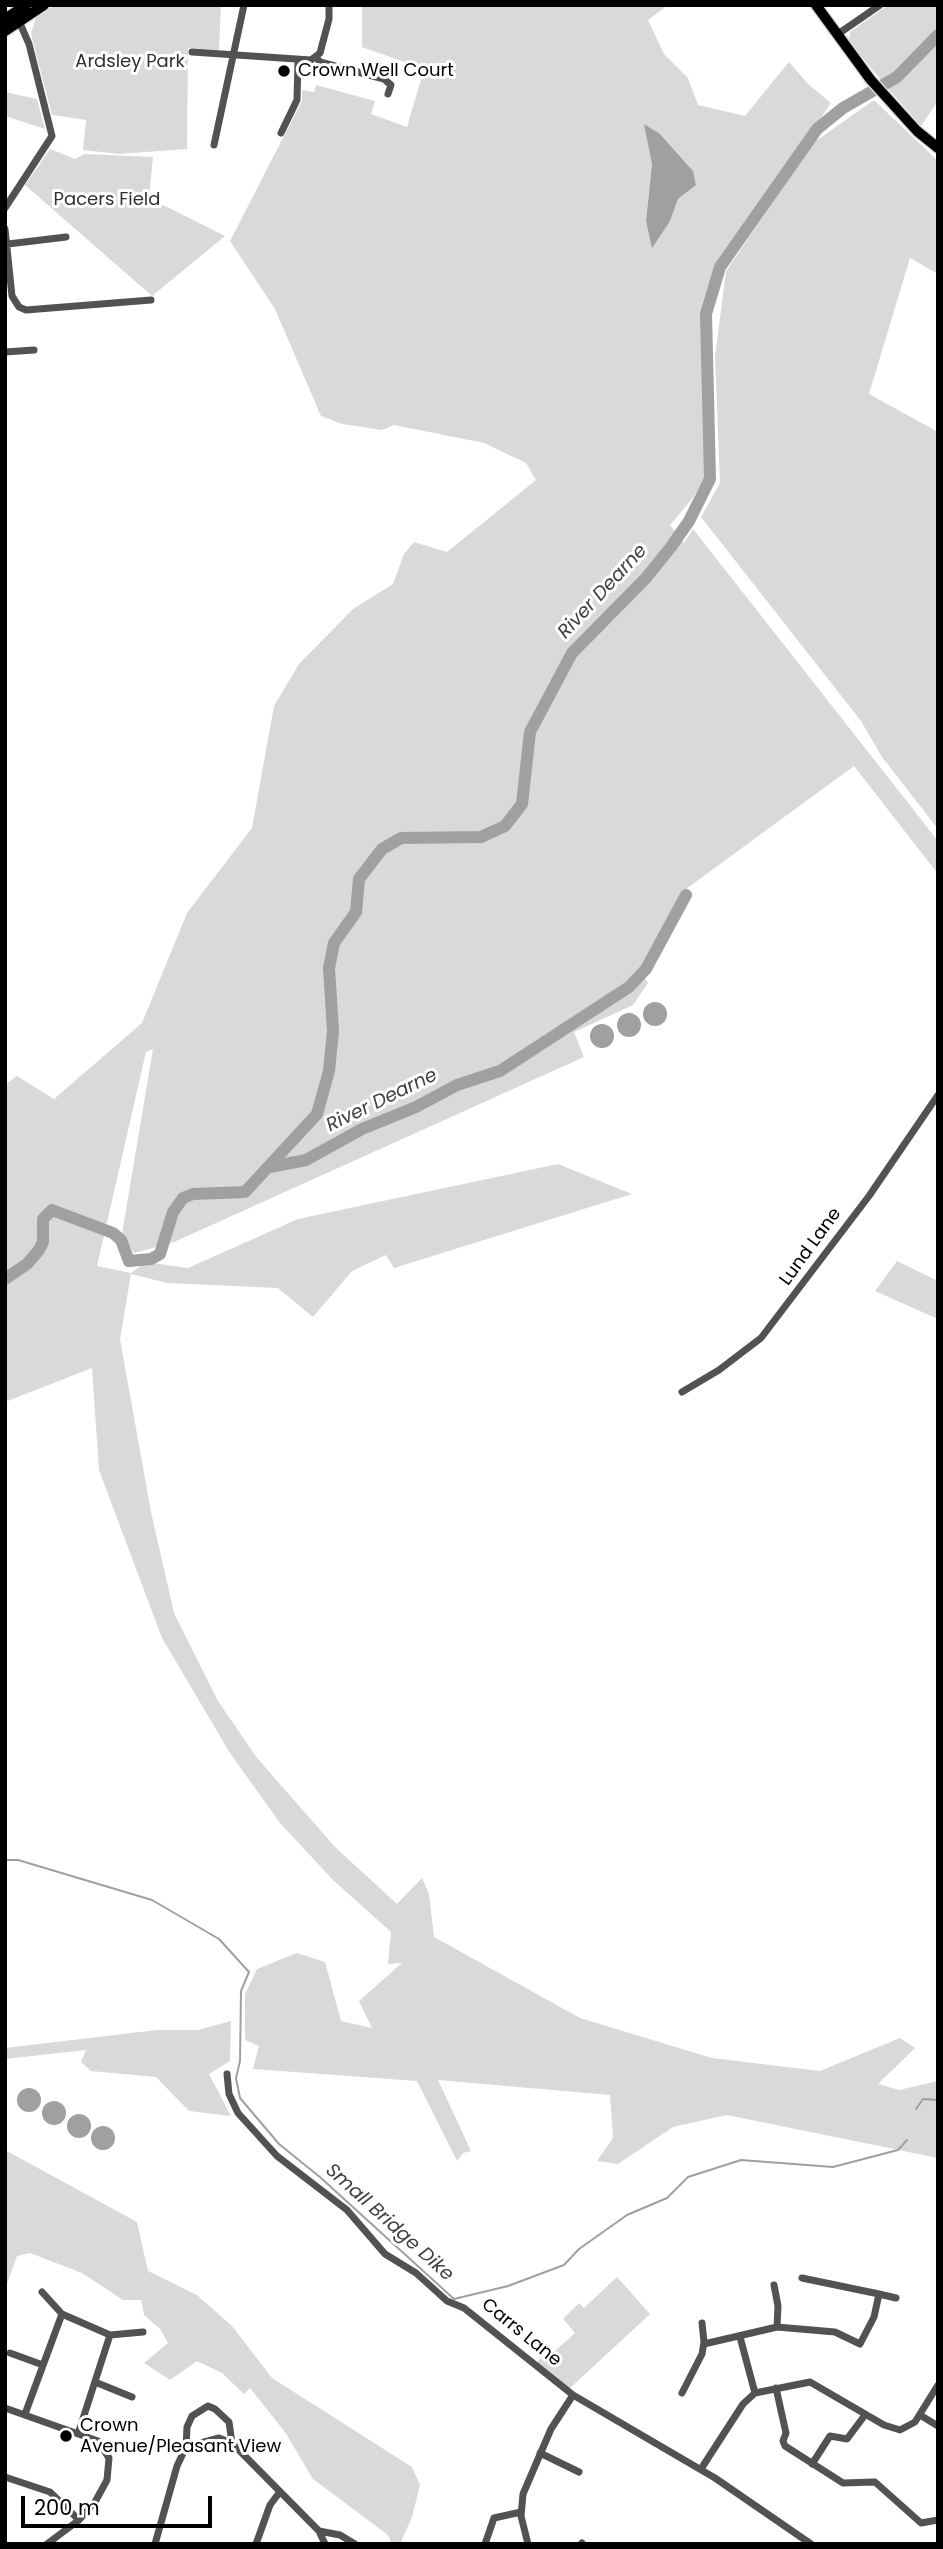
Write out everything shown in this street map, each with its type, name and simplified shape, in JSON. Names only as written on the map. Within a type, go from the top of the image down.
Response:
[{"type":"highway","points":[[5,19],[44,5]]},
{"type":"highway","points":[[816,5],[870,79],[938,148]]},
{"type":"highway","points":[[5,31],[20,13]]},
{"type":"street","points":[[215,145],[232,55],[241,32],[244,5]]},
{"type":"street","points":[[314,59],[329,19],[329,5]]},
{"type":"street","points":[[838,34],[880,5]]},
{"type":"street","points":[[5,208],[52,136],[20,13]]},
{"type":"street","points":[[192,52],[314,59],[384,79],[391,85],[388,94]]},
{"type":"street","points":[[281,133],[297,100],[298,60]]},
{"type":"street","points":[[5,229],[12,296],[19,307],[26,310],[151,300]]},
{"type":"street","points":[[8,244],[66,237]]},
{"type":"street","points":[[5,352],[34,350]]},
{"type":"street","name":"Lund Lane","points":[[682,1392],[719,1370],[761,1338],[869,1196],[938,1095]]},
{"type":"street","name":"Carrs Lane","points":[[227,2074],[229,2095],[238,2113],[277,2156],[346,2210],[385,2254],[416,2273],[447,2301],[464,2308],[573,2395],[701,2469],[811,2544]]},
{"type":"street","points":[[802,2278],[896,2298]]},
{"type":"street","points":[[774,2285],[778,2306],[777,2327]]},
{"type":"street","points":[[42,2292],[62,2314],[110,2335],[143,2333]]},
{"type":"street","points":[[704,2344],[777,2327],[835,2332],[860,2344],[874,2317],[879,2294]]},
{"type":"street","points":[[25,2414],[62,2314]]},
{"type":"street","points":[[682,2393],[704,2344],[702,2323]]},
{"type":"street","points":[[78,2434],[110,2335]]},
{"type":"street","points":[[740,2337],[755,2393]]},
{"type":"street","points":[[10,2353],[43,2365]]},
{"type":"street","points":[[95,2382],[132,2397]]},
{"type":"street","points":[[701,2469],[743,2404],[755,2393],[810,2382],[865,2415],[900,2430],[915,2422],[938,2385]]},
{"type":"street","points":[[776,2388],[786,2433],[783,2444],[843,2483],[875,2482],[921,2523],[938,2520]]},
{"type":"street","points":[[528,2544],[521,2512],[523,2494],[540,2453],[573,2395]]},
{"type":"street","points":[[155,2544],[177,2466],[186,2447],[187,2427],[192,2416],[208,2406],[215,2409],[229,2422],[232,2442]]},
{"type":"street","points":[[5,2409],[98,2441],[106,2448],[110,2468],[95,2502],[79,2520],[47,2544]]},
{"type":"street","points":[[812,2463],[830,2436],[848,2439],[865,2415]]},
{"type":"street","points":[[920,2415],[938,2426]]},
{"type":"street","points":[[186,2447],[219,2438],[232,2442],[319,2532],[325,2544]]},
{"type":"street","points":[[540,2453],[579,2472]]},
{"type":"street","points":[[5,2477],[50,2492],[79,2520]]},
{"type":"street","points":[[256,2544],[270,2505],[279,2493]]},
{"type":"street","points":[[485,2544],[493,2516],[521,2512]]},
{"type":"street","points":[[319,2532],[340,2535],[355,2544]]},
{"type":"green space","name":"Ardsley Park","points":[[55,5],[221,5],[219,50],[188,48],[187,149],[119,154],[83,150],[86,120],[52,115],[31,34],[36,17]]},
{"type":"green space","points":[[362,5],[668,5],[648,20],[664,54],[688,78],[698,105],[745,116],[789,62],[808,84],[831,103],[720,267],[702,315],[705,478],[692,499],[670,525],[684,543],[693,529],[938,841],[938,874],[854,766],[686,889],[639,970],[648,983],[633,1005],[574,1032],[584,1057],[174,1242],[134,1253],[122,1234],[153,1049],[146,1052],[97,1266],[131,1273],[146,1262],[188,1268],[298,1219],[558,1164],[632,1194],[394,1268],[386,1255],[352,1271],[313,1317],[278,1288],[167,1283],[131,1274],[120,1339],[151,1512],[174,1613],[218,1701],[257,1758],[336,1848],[397,1904],[422,1878],[429,1894],[434,1937],[580,2018],[712,2058],[820,2071],[900,2038],[915,2048],[878,2084],[899,2090],[938,2081],[938,2158],[727,2115],[673,2127],[618,2164],[597,2161],[613,2138],[610,2095],[438,2080],[471,2151],[463,2153],[457,2161],[417,2081],[253,2069],[259,2046],[245,2040],[245,1994],[257,1969],[297,1953],[325,1962],[341,2021],[372,2028],[359,2001],[402,1963],[388,1964],[391,1932],[332,1879],[280,1823],[230,1753],[162,1638],[99,1470],[92,1368],[5,1402],[5,1085],[17,1076],[54,1099],[142,1023],[187,913],[252,828],[274,706],[299,664],[353,609],[393,584],[404,554],[414,542],[447,552],[536,480],[526,463],[484,443],[394,425],[382,430],[342,424],[321,416],[275,309],[230,241],[302,101],[302,90],[314,92],[316,85],[375,101],[371,114],[407,127],[424,69],[362,47]],"holes":[[[660,134],[693,171],[696,185],[678,199],[670,221],[646,220],[652,164]]]},
{"type":"green space","points":[[888,5],[938,5],[938,32],[894,76],[882,81],[849,42],[850,32]]},
{"type":"green space","points":[[938,40],[938,101],[921,126],[887,87],[913,70]]},
{"type":"green space","points":[[5,92],[37,99],[45,129],[5,116]]},
{"type":"green space","points":[[874,100],[938,161],[938,274],[910,258],[869,394],[938,432],[938,829],[882,757],[861,721],[701,517],[720,483],[715,357],[726,271],[813,143]]},
{"type":"green space","name":"Pacers Field","points":[[50,149],[75,159],[84,154],[153,157],[149,198],[225,236],[152,296],[25,185]]},
{"type":"green space","points":[[897,1261],[938,1281],[938,1319],[875,1291]]},
{"type":"green space","points":[[231,2021],[230,2061],[209,2074],[231,2116],[189,2111],[156,2077],[91,2071],[81,2062],[86,2050],[5,2059],[5,2048],[157,2030],[198,2030]]},
{"type":"green space","points":[[5,2150],[137,2222],[148,2271],[197,2295],[232,2326],[272,2378],[412,2467],[420,2485],[412,2517],[400,2544],[392,2544],[388,2535],[313,2479],[285,2432],[250,2388],[244,2394],[222,2373],[197,2361],[170,2380],[144,2363],[168,2343],[160,2329],[144,2315],[141,2300],[123,2300],[82,2273],[30,2253],[17,2256],[5,2289]]},
{"type":"green space","points":[[617,2277],[650,2314],[569,2389],[537,2362],[550,2347],[554,2352],[575,2333],[563,2319],[579,2303],[584,2308]]},
{"type":"shaded area","points":[[644,124],[660,134],[693,171],[696,185],[678,199],[670,221],[652,248],[646,221],[652,164]]},
{"type":"shaded area","points":[[655,1002],[666,1009],[667,1014],[660,1025],[655,1026],[644,1019],[643,1014],[650,1003]]},
{"type":"shaded area","points":[[629,1013],[640,1020],[641,1025],[634,1036],[629,1037],[618,1030],[617,1025],[624,1014]]},
{"type":"shaded area","points":[[602,1024],[613,1031],[614,1036],[607,1047],[602,1048],[591,1041],[590,1036],[597,1025]]},
{"type":"shaded area","points":[[29,2088],[40,2095],[41,2100],[34,2111],[29,2112],[18,2105],[17,2100],[24,2089]]},
{"type":"shaded area","points":[[54,2101],[65,2108],[66,2113],[59,2124],[54,2125],[43,2118],[42,2113],[49,2102]]},
{"type":"shaded area","points":[[79,2114],[90,2121],[91,2126],[84,2137],[79,2138],[68,2131],[67,2126],[74,2115]]},
{"type":"shaded area","points":[[103,2126],[114,2133],[115,2138],[108,2149],[103,2150],[92,2143],[91,2138],[98,2127]]},
{"type":"waterway","name":"River Dearne","points":[[5,1279],[27,1264],[39,1250],[43,1242],[43,1219],[52,1210],[113,1233],[121,1240],[129,1261],[151,1259],[160,1254],[173,1212],[183,1198],[193,1194],[245,1192],[317,1114],[329,1071],[333,1031],[329,968],[334,943],[356,912],[359,879],[382,849],[401,838],[481,837],[505,826],[522,804],[530,732],[572,653],[645,579],[671,547],[689,521],[710,479],[706,314],[720,267],[817,129],[843,108],[897,77],[938,35]]},
{"type":"waterway","name":"River Dearne","points":[[270,1167],[306,1160],[362,1129],[416,1107],[457,1085],[500,1071],[629,987],[646,969],[686,895]]},
{"type":"waterway","name":"Small Bridge Dike","points":[[5,1860],[18,1860],[152,1900],[219,1939],[249,1972],[241,1991],[240,2061],[236,2078],[240,2098],[279,2144],[321,2178],[454,2299],[508,2286],[564,2265],[579,2249],[627,2215],[667,2198],[688,2177],[741,2160],[833,2167],[898,2150],[907,2140]]},
{"type":"waterway","name":"Small Bridge Dike","points":[[916,2109],[923,2099],[938,2100]]},
{"type":"place","name":"Crown Well Court","points":[[284,71]]},
{"type":"place","name":"Crown Avenue/Pleasant View","points":[[66,2436]]}]
